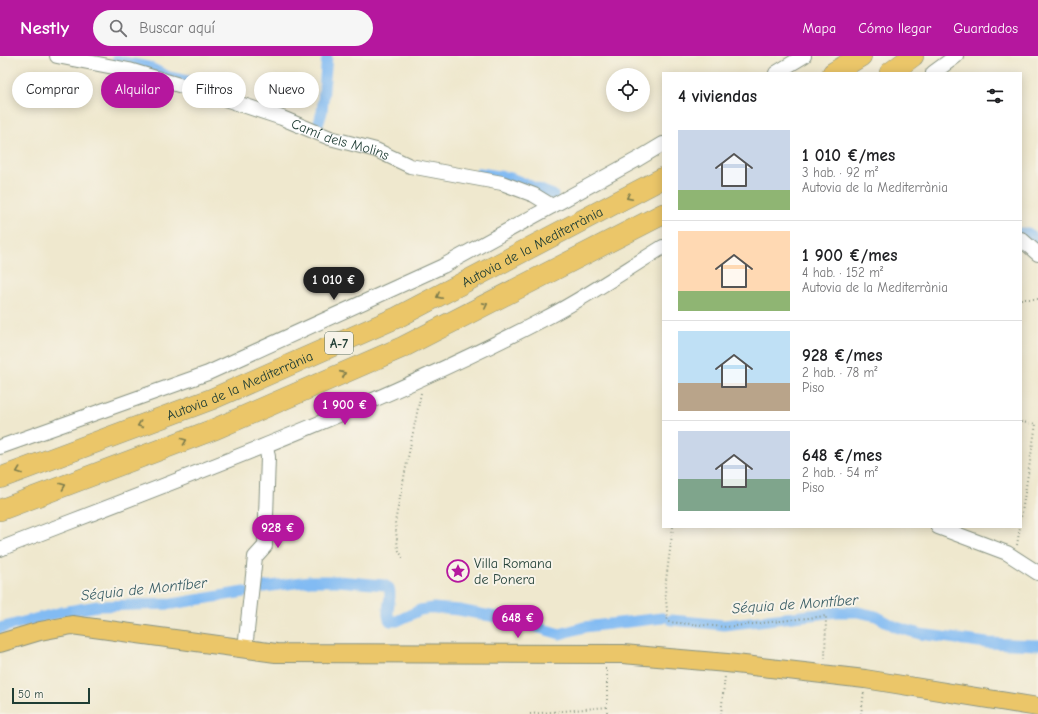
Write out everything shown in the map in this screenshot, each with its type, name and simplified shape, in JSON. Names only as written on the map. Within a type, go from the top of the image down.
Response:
[{"type":"highway","points":[[835,72],[861,56]]},
{"type":"highway","points":[[891,72],[913,56]]},
{"type":"highway","name":"Autovia de la Mediterrània","points":[[0,478],[212,399],[398,317],[662,179]]},
{"type":"highway","name":"A-7","points":[[0,510],[215,429],[403,347],[662,215]]},
{"type":"main road","points":[[0,643],[40,631],[72,625],[276,653],[623,654],[727,663],[866,679],[1038,707]]},
{"type":"street","name":"Camí dels Molins","points":[[57,56],[129,70],[219,97],[282,118],[330,138],[376,150],[410,166],[502,183],[534,194],[552,206]]},
{"type":"street","points":[[778,72],[804,56]]},
{"type":"street","points":[[934,72],[956,56]]},
{"type":"street","points":[[0,447],[208,372],[442,266],[662,145]]},
{"type":"street","points":[[1022,240],[1038,254]]},
{"type":"street","points":[[0,549],[266,446],[423,378],[545,318],[662,248]]},
{"type":"street","points":[[245,649],[255,557],[265,546],[268,457],[266,446]]},
{"type":"street","points":[[941,528],[1007,553],[1038,573]]},
{"type":"path","points":[[1022,299],[1038,299]]},
{"type":"path","points":[[403,558],[398,549],[395,522],[423,378]]},
{"type":"path","points":[[1022,422],[1036,424],[1022,512]]},
{"type":"path","points":[[673,528],[666,588],[668,622],[726,627],[826,616],[825,674]]},
{"type":"path","points":[[1015,558],[1020,528]]},
{"type":"path","points":[[721,714],[727,663]]},
{"type":"path","points":[[862,714],[866,679]]},
{"type":"path","points":[[530,714],[607,706]]},
{"type":"waterway","points":[[317,128],[322,112],[327,56]]},
{"type":"waterway","points":[[117,61],[148,67],[169,77],[182,80]]},
{"type":"waterway","points":[[480,173],[511,178],[553,195]]},
{"type":"waterway","points":[[1022,233],[1028,233],[1038,243]]},
{"type":"waterway","name":"Séquia de Montíber","points":[[256,588],[310,581],[338,581],[384,585],[389,588],[390,592],[388,613],[390,621],[397,621],[420,610],[433,608],[459,610],[512,620],[560,634],[584,627],[662,618]]},
{"type":"waterway","name":"Séquia de Montíber","points":[[0,628],[62,612],[98,606],[172,604],[244,592]]},
{"type":"waterway","name":"Séquia de Montíber","points":[[671,620],[724,625],[837,612],[858,612],[876,616],[896,627],[920,634],[987,643],[1038,645]]},
{"type":"place","name":"Villa Romana de Ponera","points":[[458,571]]}]
